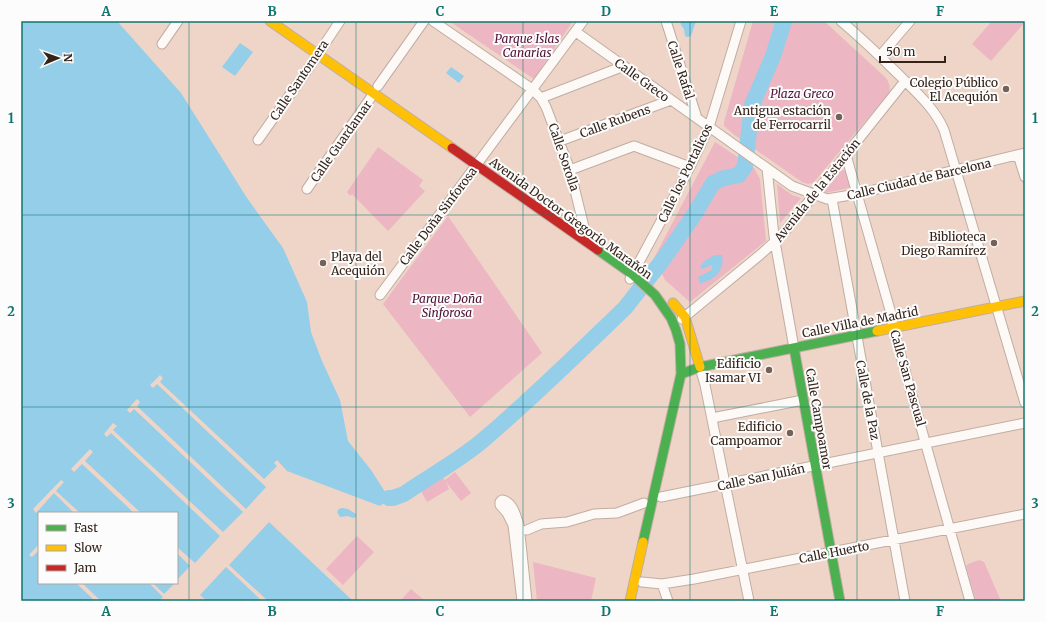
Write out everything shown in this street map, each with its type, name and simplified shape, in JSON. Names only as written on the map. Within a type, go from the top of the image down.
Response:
[{"type":"street","points":[[162,44],[178,21]]},
{"type":"street","name":"Avenida Doctor Gregorio Marañón","points":[[270,21],[320,51],[479,161],[637,274]]},
{"type":"street","name":"Avenida Doctor Gregorio Marañón","points":[[284,21],[320,51]]},
{"type":"street","name":"Calle Santomera","points":[[258,140],[340,21]]},
{"type":"street","name":"Calle Guardamar","points":[[307,189],[424,21]]},
{"type":"street","name":"Calle Sorolla","points":[[433,21],[532,89],[541,98],[560,141],[570,170],[585,231]]},
{"type":"street","name":"Calle Doña Sinforosa","points":[[380,295],[583,21]]},
{"type":"street","name":"Calle Rafal","points":[[666,21],[697,118]]},
{"type":"street","name":"Calle los Portalicos","points":[[637,274],[709,126],[741,21]]},
{"type":"street","points":[[841,21],[880,56],[926,102],[941,122],[1025,403]]},
{"type":"street","points":[[880,56],[910,21]]},
{"type":"street","name":"Calle Greco","points":[[576,32],[709,126]]},
{"type":"street","points":[[541,98],[624,66]]},
{"type":"street","name":"Avenida de la Estación","points":[[684,318],[774,242],[788,228],[905,81]]},
{"type":"street","name":"Calle Rubens","points":[[560,141],[671,100]]},
{"type":"street","points":[[709,126],[795,187],[815,193]]},
{"type":"street","points":[[570,170],[634,146],[690,167]]},
{"type":"street","points":[[1021,154],[1025,177]]},
{"type":"street","name":"Calle Ciudad de Barcelona","points":[[815,193],[823,198],[832,199],[1021,154]]},
{"type":"street","name":"Calle San Pascual","points":[[846,155],[970,601]]},
{"type":"street","name":"Avenida Doctor Gregorio Marañón","points":[[479,161],[585,231],[662,296],[673,303],[684,318],[689,346],[690,370],[638,601]]},
{"type":"street","points":[[765,167],[774,242]]},
{"type":"street","name":"Calle de la Paz","points":[[832,199],[905,601]]},
{"type":"street","name":"Calle Campoamor","points":[[774,242],[840,601]]},
{"type":"street","name":"Avenida Doctor Gregorio Marañón","points":[[630,601],[681,374],[681,350],[679,337],[658,285]]},
{"type":"street","name":"Calle Villa de Madrid","points":[[681,374],[700,367],[1025,301]]},
{"type":"street","points":[[684,318],[705,385],[749,601]]},
{"type":"street","points":[[712,418],[804,400]]},
{"type":"street","name":"Calle San Julián","points":[[662,497],[1025,423]]},
{"type":"street","points":[[522,601],[514,531],[509,517],[500,505],[502,500],[507,502],[512,507],[519,525],[527,601]]},
{"type":"street","points":[[526,530],[541,524],[567,522],[594,514],[617,513],[644,503]]},
{"type":"street","name":"Calle Huerto","points":[[642,582],[662,584],[694,580],[1025,514]]},
{"type":"street","points":[[662,584],[668,601]]},
{"type":"green space","name":"Parque Islas Canarias","points":[[449,21],[573,21],[534,79]]},
{"type":"green space","name":"Plaza Greco","points":[[753,21],[824,21],[886,78],[889,83],[889,93],[813,183],[808,184],[802,182],[724,126]]},
{"type":"green space","points":[[992,21],[1025,22],[991,61],[972,44]]},
{"type":"green space","points":[[715,142],[754,168],[760,179],[766,241],[690,302],[665,280],[654,258]]},
{"type":"green space","points":[[378,147],[423,180],[419,186],[425,191],[388,231],[352,194],[350,196],[347,192]]},
{"type":"green space","points":[[841,170],[846,170],[850,186],[849,188],[825,193],[824,191]]},
{"type":"green space","points":[[777,184],[792,195],[801,198],[780,223]]},
{"type":"green space","name":"Parque Doña Sinforosa","points":[[448,216],[542,353],[470,417],[383,304]]},
{"type":"green space","points":[[455,472],[471,493],[461,501],[446,482],[449,489],[427,502],[421,491],[443,478],[445,480]]},
{"type":"green space","points":[[357,536],[374,552],[343,585],[326,569]]},
{"type":"green space","points":[[979,560],[984,562],[1001,601],[976,601],[966,566]]},
{"type":"green space","points":[[533,562],[596,578],[591,601],[537,601]]},
{"type":"green space","points":[[411,589],[425,601],[400,601]]},
{"type":"water","points":[[21,21],[117,21],[181,93],[247,198],[283,248],[307,302],[311,332],[322,361],[340,400],[348,441],[371,470],[389,498],[380,506],[287,471],[277,460],[274,463],[277,466],[264,479],[160,382],[163,378],[160,375],[150,385],[153,388],[157,384],[266,487],[246,509],[137,406],[140,402],[137,399],[127,410],[130,413],[134,409],[243,512],[223,532],[113,430],[117,426],[113,423],[104,434],[107,437],[111,433],[220,536],[195,563],[178,548],[178,512],[140,512],[85,461],[93,452],[90,449],[71,469],[74,472],[82,464],[133,512],[79,512],[56,491],[64,482],[61,480],[33,509],[36,513],[54,493],[73,512],[38,512],[38,545],[29,555],[32,557],[38,551],[38,584],[77,584],[95,601],[21,601]]},
{"type":"water","points":[[680,21],[696,21],[691,36],[685,36],[684,29]]},
{"type":"water","points":[[240,43],[253,52],[235,76],[222,67]]},
{"type":"water","points":[[451,67],[464,76],[459,83],[446,73]]},
{"type":"water","points":[[715,255],[722,255],[722,265],[720,270],[710,280],[700,283],[698,277],[712,270],[712,265],[702,269],[700,266],[706,260]]},
{"type":"water","points":[[342,508],[348,509],[356,514],[356,517],[340,517],[337,512]]},
{"type":"water","points":[[269,522],[353,601],[268,601],[229,565]]},
{"type":"water","points":[[178,554],[190,566],[178,579]]},
{"type":"water","points":[[226,567],[262,601],[207,601],[200,595]]},
{"type":"water","points":[[83,584],[150,584],[163,597],[159,601],[101,601]]},
{"type":"water","points":[[154,584],[174,584],[164,594]]},
{"type":"waterway","points":[[389,498],[404,494],[463,455],[501,425],[537,392],[625,308],[662,261],[694,215],[713,183],[724,178],[739,175],[745,166],[752,105],[773,56],[784,21]]},
{"type":"traffic: fast","points":[[598,250],[632,274],[655,295],[671,318],[680,344],[681,374],[643,542]]},
{"type":"traffic: fast","points":[[681,374],[700,367],[877,331]]},
{"type":"traffic: fast","points":[[794,348],[840,601]]},
{"type":"traffic: slow","points":[[270,21],[452,148]]},
{"type":"traffic: slow","points":[[877,331],[1025,301]]},
{"type":"traffic: slow","points":[[673,303],[685,317],[700,367]]},
{"type":"traffic: slow","points":[[630,601],[643,542]]},
{"type":"traffic: jam","points":[[452,148],[598,250]]},
{"type":"place","name":"Colegio Público El Acequión","points":[[1006,89]]},
{"type":"place","name":"Antigua estación de Ferrocarril","points":[[839,117]]},
{"type":"place","name":"Biblioteca Diego Ramírez","points":[[994,243]]},
{"type":"place","name":"Playa del Acequión","points":[[323,263]]},
{"type":"place","name":"Edificio Isamar VI","points":[[769,370]]},
{"type":"place","name":"Edificio Campoamor","points":[[790,433]]}]
